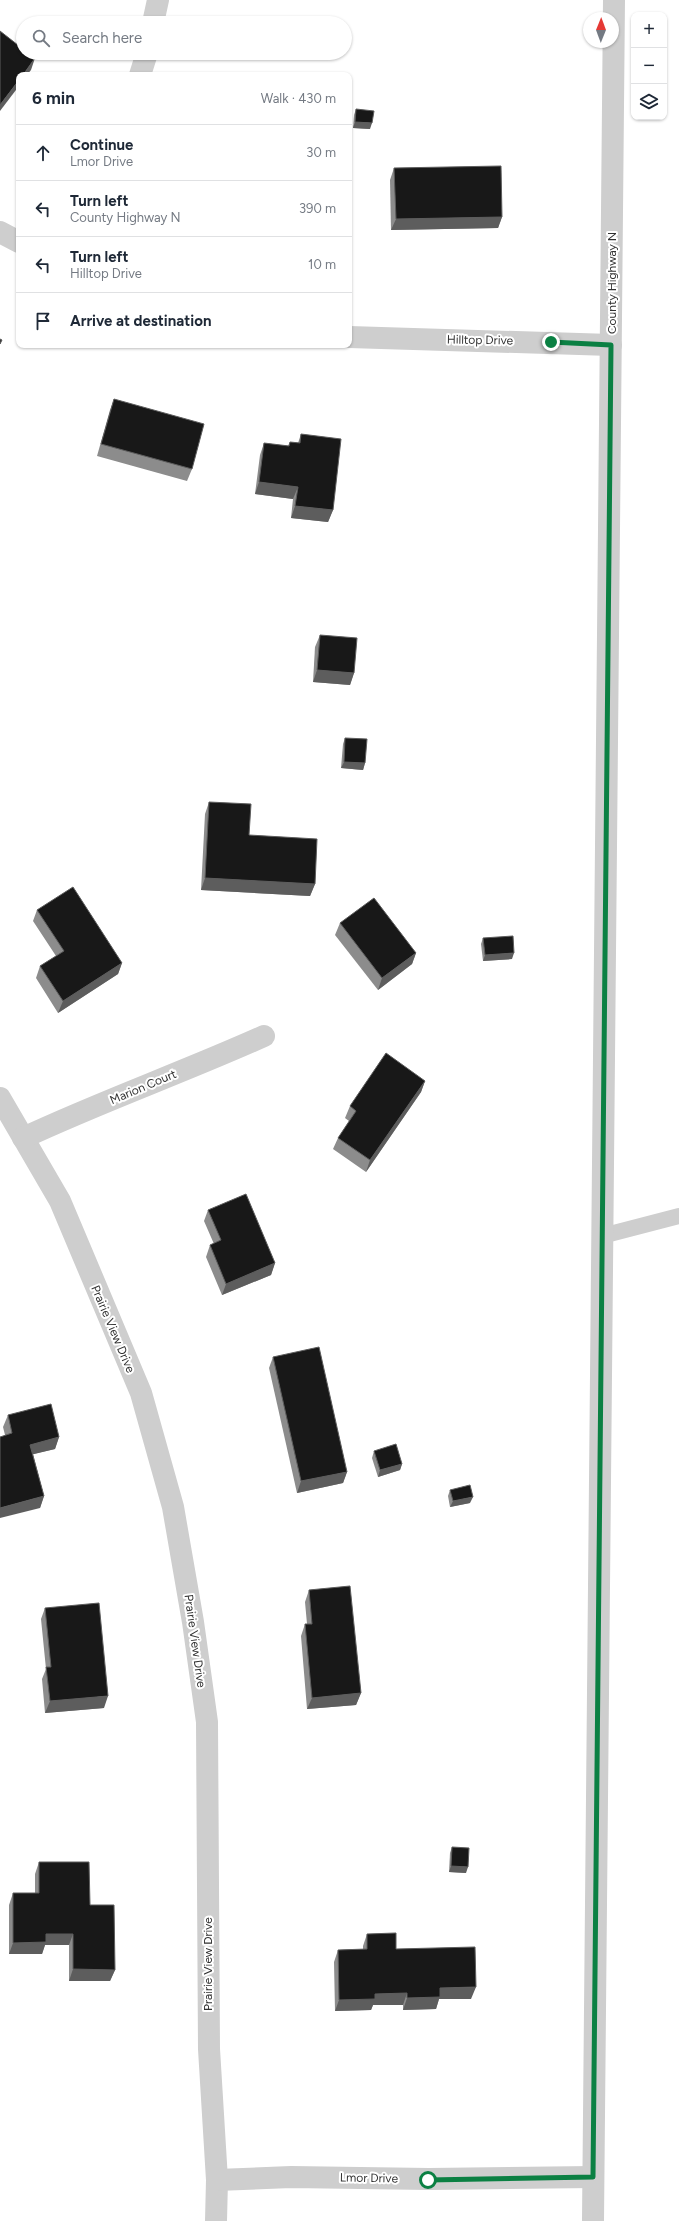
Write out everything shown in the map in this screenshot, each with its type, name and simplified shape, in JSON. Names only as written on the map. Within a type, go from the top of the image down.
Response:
[{"type":"street","points":[[155,16],[158,0]]},
{"type":"street","name":"County Highway N","points":[[593,2221],[600,1664],[602,1236],[614,0]]},
{"type":"street","points":[[141,72],[145,60]]},
{"type":"street","points":[[0,232],[16,240]]},
{"type":"street","name":"Hilltop Drive","points":[[352,337],[611,345]]},
{"type":"street","name":"Marion Court","points":[[23,1138],[68,1117],[124,1096],[264,1036]]},
{"type":"street","name":"Prairie View Drive","points":[[0,1098],[60,1201],[141,1393],[173,1507],[193,1622],[207,1722],[209,2049],[217,2180],[216,2221]]},
{"type":"street","name":"Lmor Drive","points":[[217,2180],[291,2177],[428,2180],[593,2177]]},
{"type":"lane","points":[[602,1236],[679,1216]]},
{"type":"building","points":[[0,31],[16,44],[16,60],[34,60],[25,72],[16,72],[16,84],[0,105]]},
{"type":"building","points":[[356,109],[374,111],[372,123],[355,122]]},
{"type":"building","points":[[501,166],[502,217],[396,219],[394,168]]},
{"type":"building","points":[[114,399],[204,424],[192,469],[101,444]]},
{"type":"building","points":[[301,434],[341,439],[333,510],[295,506],[298,487],[259,482],[264,443],[289,446],[290,442],[300,443]]},
{"type":"building","points":[[320,635],[357,638],[354,673],[317,670]]},
{"type":"building","points":[[345,738],[367,739],[365,763],[344,762]]},
{"type":"building","points":[[209,802],[251,804],[249,835],[317,839],[315,884],[205,878]]},
{"type":"building","points":[[73,887],[122,963],[63,1001],[40,966],[64,951],[37,910]]},
{"type":"building","points":[[374,898],[416,953],[382,978],[340,923]]},
{"type":"building","points":[[513,936],[514,953],[485,955],[483,938]]},
{"type":"building","points":[[386,1053],[425,1081],[370,1160],[338,1138],[356,1111],[350,1106]]},
{"type":"building","points":[[246,1194],[275,1263],[226,1284],[210,1245],[221,1240],[208,1210]]},
{"type":"building","points":[[319,1347],[347,1472],[301,1481],[273,1357]]},
{"type":"building","points":[[51,1404],[59,1437],[30,1445],[44,1496],[0,1508],[0,1437],[12,1433],[8,1415]]},
{"type":"building","points":[[396,1444],[402,1464],[380,1470],[374,1451]]},
{"type":"building","points":[[470,1485],[473,1497],[453,1501],[450,1490]]},
{"type":"building","points":[[350,1586],[361,1693],[312,1698],[305,1624],[312,1624],[309,1590]]},
{"type":"building","points":[[99,1603],[108,1696],[50,1701],[46,1667],[51,1667],[45,1608]]},
{"type":"building","points":[[452,1847],[469,1848],[468,1867],[451,1866]]},
{"type":"building","points":[[39,1862],[89,1862],[90,1905],[114,1905],[115,1970],[73,1969],[73,1934],[46,1934],[46,1942],[13,1943],[13,1893],[39,1893]]},
{"type":"building","points":[[396,1933],[396,1949],[475,1947],[476,1987],[440,1988],[440,1997],[407,1998],[407,1993],[375,1994],[375,1999],[339,2000],[338,1950],[367,1949],[367,1934]]},
{"type":"route","points":[[428,2180],[593,2177],[600,1664],[602,1236],[611,345],[551,342]]}]
